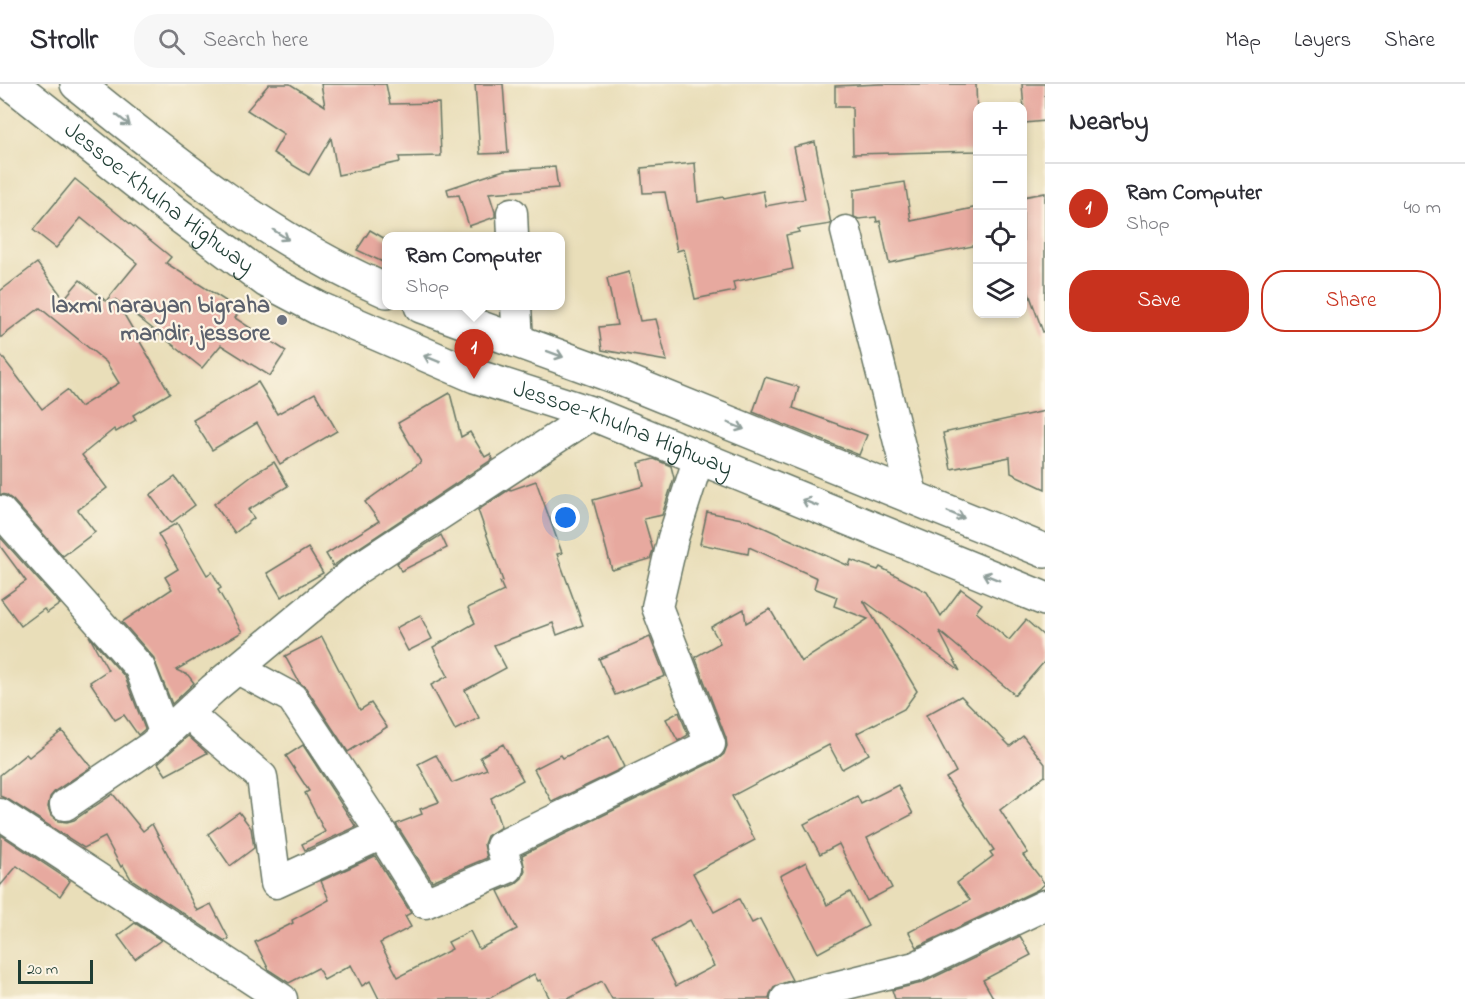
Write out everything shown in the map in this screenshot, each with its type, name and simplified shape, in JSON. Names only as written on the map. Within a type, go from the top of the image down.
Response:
[{"type":"highway","name":"Jessoe-Khulna Highway","points":[[12,84],[173,211],[267,281],[320,309],[475,376],[594,414],[1045,599]]},
{"type":"highway","name":"Jessoe-Khulna Highway","points":[[77,84],[196,177],[284,237],[350,275],[382,289]]},
{"type":"highway","name":"Jessoe-Khulna Highway","points":[[432,310],[621,379],[1045,551]]},
{"type":"street","points":[[846,231],[913,498]]},
{"type":"street","points":[[516,310],[518,341]]},
{"type":"street","points":[[65,805],[152,747],[238,669],[357,568],[594,414]]},
{"type":"street","points":[[238,669],[292,698],[425,903],[508,868],[501,846],[710,744],[657,607],[673,538],[699,457]]},
{"type":"street","points":[[0,511],[140,668],[165,734]]},
{"type":"street","points":[[201,725],[262,777],[276,883],[382,834]]},
{"type":"street","points":[[0,814],[282,999]]},
{"type":"street","points":[[786,999],[915,967],[1045,904]]},
{"type":"building","points":[[269,84],[290,84],[325,106],[321,84],[386,84],[390,104],[439,103],[441,156],[399,157],[400,162],[338,175],[331,138],[309,175],[273,153],[284,134],[247,110]]},
{"type":"building","points":[[475,84],[503,84],[508,153],[480,154]]},
{"type":"building","points":[[976,84],[977,102],[973,102],[973,151],[853,154],[852,107],[835,107],[835,86]]},
{"type":"building","points":[[1022,84],[1045,84],[1045,121],[1027,123],[1027,102],[1023,102]]},
{"type":"building","points":[[815,142],[831,224],[798,229],[799,232],[786,235],[793,269],[733,282],[735,291],[695,299],[684,249],[677,251],[665,192],[643,193],[641,168],[695,163],[698,202],[763,191],[766,206],[805,199],[794,147]]},
{"type":"building","points":[[555,167],[558,188],[489,193],[495,217],[469,226],[459,195],[449,196],[447,189],[504,170]]},
{"type":"building","points":[[75,179],[171,257],[166,263],[240,310],[235,318],[286,351],[270,376],[221,345],[202,368],[115,299],[170,393],[133,415],[136,420],[116,432],[114,429],[82,455],[107,488],[78,510],[95,532],[63,556],[13,500],[0,494],[0,354],[42,409],[67,390],[80,407],[119,383],[106,362],[40,308],[0,338],[0,291],[37,263],[64,299],[80,280],[106,301],[137,263],[81,218],[56,248],[33,230]]},
{"type":"building","points":[[905,182],[911,221],[973,208],[973,246],[889,263],[880,221],[877,222],[876,217],[859,219],[854,217],[854,190]]},
{"type":"building","points":[[1045,193],[1045,331],[1043,332],[1027,288],[1027,196]]},
{"type":"building","points":[[370,230],[382,237],[382,262],[357,250]]},
{"type":"building","points":[[629,272],[640,321],[656,319],[667,361],[602,350],[599,327],[617,325],[607,278]]},
{"type":"building","points":[[765,377],[799,387],[793,408],[867,435],[859,455],[753,412]]},
{"type":"building","points":[[258,382],[277,414],[315,393],[337,431],[280,464],[257,423],[212,450],[193,420]]},
{"type":"building","points":[[450,393],[461,437],[470,432],[485,457],[490,454],[493,459],[333,566],[326,554],[379,521],[365,502],[421,462],[398,423]]},
{"type":"building","points":[[1045,411],[1045,489],[1011,473],[1010,457],[951,469],[943,433]]},
{"type":"building","points":[[654,459],[671,466],[674,478],[662,515],[644,519],[653,550],[650,559],[612,570],[593,500],[644,486],[639,463]]},
{"type":"building","points":[[274,462],[288,486],[248,510],[254,518],[235,533],[214,504],[252,475]]},
{"type":"building","points":[[175,477],[195,505],[171,523],[150,495]]},
{"type":"building","points":[[536,481],[562,553],[557,554],[583,625],[557,635],[553,623],[494,645],[506,668],[465,690],[479,718],[455,730],[431,685],[448,676],[433,647],[475,623],[468,608],[504,591],[500,582],[503,581],[478,510],[510,489]]},
{"type":"building","points":[[707,512],[747,520],[849,566],[851,560],[878,570],[880,567],[927,592],[941,616],[961,589],[982,604],[976,612],[1009,640],[1026,620],[1045,637],[1045,661],[1015,695],[939,631],[960,671],[863,600],[917,691],[904,709],[857,733],[869,754],[842,769],[829,745],[732,796],[755,840],[693,873],[714,912],[739,899],[752,923],[760,919],[792,980],[775,986],[769,999],[612,999],[602,981],[568,999],[550,999],[540,980],[538,981],[534,974],[488,999],[379,999],[370,981],[362,986],[351,965],[324,980],[318,968],[289,983],[269,970],[255,942],[293,923],[292,920],[329,900],[321,881],[375,856],[411,913],[405,916],[411,927],[380,943],[398,977],[452,949],[448,942],[470,931],[479,949],[517,929],[498,891],[515,884],[522,878],[525,871],[522,855],[724,754],[727,746],[726,738],[695,657],[720,643],[711,627],[744,609],[746,623],[770,609],[801,662],[868,619],[834,606],[837,597],[814,588],[817,578],[749,547],[748,554],[700,544]],"holes":[[[690,920],[714,966],[676,986],[653,940]]]},
{"type":"building","points":[[177,523],[207,575],[212,572],[221,588],[218,590],[242,632],[176,670],[188,675],[194,683],[172,704],[153,657],[122,622],[172,589],[165,577],[178,569],[158,534]]},
{"type":"building","points":[[441,535],[447,548],[401,571],[397,563]]},
{"type":"building","points":[[0,537],[60,604],[47,613],[44,609],[21,626],[1,599],[26,581],[0,546]]},
{"type":"building","points":[[308,548],[323,573],[281,597],[267,573]]},
{"type":"building","points":[[420,615],[432,639],[408,651],[396,628]]},
{"type":"building","points":[[89,636],[125,677],[145,729],[138,735],[124,715],[115,720],[90,682],[108,670]]},
{"type":"building","points":[[322,637],[360,710],[371,703],[387,727],[348,752],[306,688],[299,682],[285,656]]},
{"type":"building","points":[[650,637],[665,676],[615,695],[599,659]]},
{"type":"building","points":[[961,696],[1010,746],[1023,736],[1045,764],[1045,776],[1000,810],[1028,853],[1023,855],[1045,884],[1037,890],[917,947],[909,932],[970,900],[957,883],[993,856],[990,852],[994,850],[946,778],[956,772],[926,715]]},
{"type":"building","points":[[679,712],[688,735],[678,741],[666,719]]},
{"type":"building","points":[[62,731],[91,767],[55,791],[50,797],[48,807],[51,815],[58,821],[74,820],[113,794],[143,831],[152,824],[197,911],[211,904],[229,939],[225,941],[131,879],[123,865],[121,867],[105,837],[84,848],[0,796],[0,775],[26,754],[29,757]]},
{"type":"building","points":[[609,735],[625,767],[552,802],[534,769],[561,755],[563,758]]},
{"type":"building","points":[[188,736],[207,753],[166,775],[158,763]]},
{"type":"building","points":[[503,744],[523,780],[491,798],[501,827],[487,836],[484,844],[487,858],[432,881],[396,824],[422,814],[420,809],[439,802],[418,764],[436,755],[452,783],[487,769],[480,757]]},
{"type":"building","points":[[303,745],[356,827],[305,850],[302,844],[325,832],[305,793],[309,791],[286,756]]},
{"type":"building","points":[[898,785],[913,814],[867,838],[892,888],[867,901],[839,844],[820,854],[804,824],[857,796],[861,804]]},
{"type":"building","points":[[239,812],[251,828],[254,848],[230,866],[208,834]]},
{"type":"building","points":[[1,835],[70,881],[60,896],[17,866],[0,886]]},
{"type":"building","points":[[806,862],[827,905],[850,892],[868,926],[818,953],[780,876]]},
{"type":"building","points":[[135,923],[161,940],[135,959],[118,936]]},
{"type":"building","points":[[1020,936],[1031,955],[983,980],[994,999],[895,999],[892,990],[922,983]]},
{"type":"place","name":"laxmi narayan bigraha mandir, jessore","points":[[282,320]]},
{"type":"place","name":"Ram Computer","points":[[474,379]]}]
